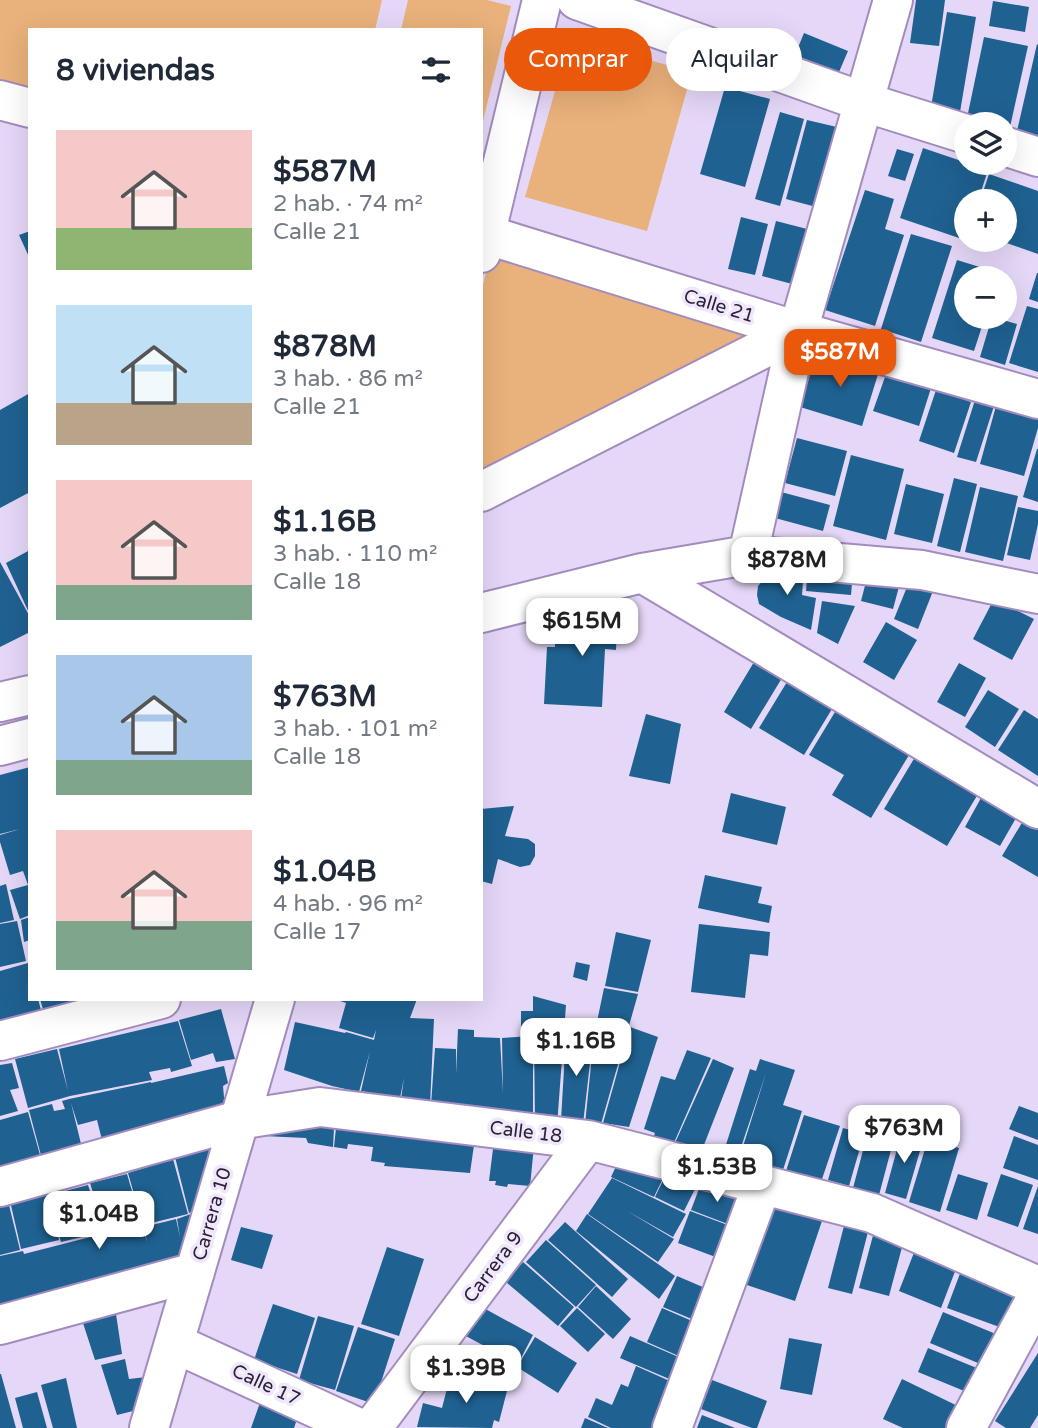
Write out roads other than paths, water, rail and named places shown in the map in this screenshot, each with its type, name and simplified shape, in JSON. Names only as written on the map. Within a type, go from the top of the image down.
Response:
[{"type":"street","points":[[483,240],[542,0]]},
{"type":"street","points":[[577,0],[864,102],[954,130]]},
{"type":"street","points":[[748,555],[798,331],[893,0]]},
{"type":"street","points":[[0,100],[28,107]]},
{"type":"street","points":[[1017,150],[1038,157]]},
{"type":"street","name":"Calle 21","points":[[483,240],[1038,399]]},
{"type":"street","points":[[483,491],[798,331]]},
{"type":"street","points":[[483,613],[642,573],[748,555],[922,570],[1038,594]]},
{"type":"street","points":[[642,573],[1038,809]]},
{"type":"street","points":[[0,702],[28,695]]},
{"type":"street","points":[[0,746],[28,739]]},
{"type":"street","points":[[0,1041],[113,1005],[145,1001]]},
{"type":"street","name":"Carrera 10","points":[[149,1428],[274,1001]]},
{"type":"street","name":"Calle 18","points":[[0,1187],[239,1120],[320,1107],[588,1140],[872,1213],[1038,1286]]},
{"type":"street","name":"Carrera 9","points":[[372,1428],[588,1140]]},
{"type":"street","points":[[672,1428],[762,1185]]},
{"type":"street","points":[[0,1325],[195,1272]]},
{"type":"street","points":[[967,1428],[1038,1295]]},
{"type":"street","name":"Calle 17","points":[[174,1342],[359,1428]]}]
